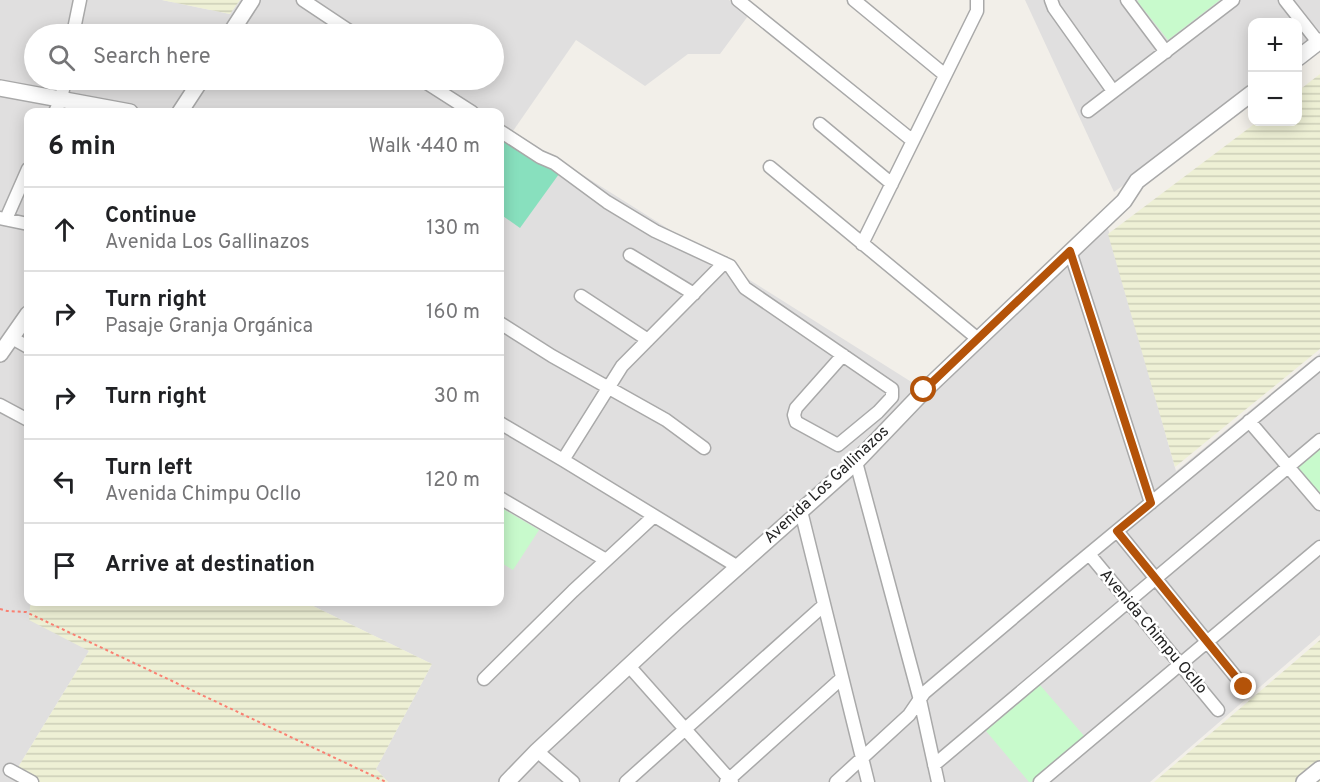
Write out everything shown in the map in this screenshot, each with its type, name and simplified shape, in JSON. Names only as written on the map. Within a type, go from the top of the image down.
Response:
[{"type":"street","points":[[76,24],[80,0]]},
{"type":"street","points":[[236,24],[252,0]]},
{"type":"street","points":[[303,0],[339,24]]},
{"type":"street","points":[[738,0],[913,141]]},
{"type":"street","points":[[854,0],[945,75]]},
{"type":"street","points":[[862,244],[977,10],[977,0]]},
{"type":"street","points":[[1051,0],[1054,8],[1113,92]]},
{"type":"street","points":[[1127,0],[1166,52]]},
{"type":"street","points":[[1088,111],[1233,0]]},
{"type":"street","points":[[1285,0],[1319,42],[1302,55]]},
{"type":"street","points":[[0,88],[58,106],[82,108]]},
{"type":"street","points":[[58,106],[62,90]]},
{"type":"street","points":[[183,108],[194,90]]},
{"type":"street","points":[[438,90],[466,108]]},
{"type":"street","name":"Avenida Los Gallinazos","points":[[507,782],[629,666],[732,563],[801,511],[856,462],[924,390],[1124,201],[1137,182],[1248,96]]},
{"type":"street","points":[[820,124],[892,184]]},
{"type":"street","points":[[504,133],[540,157],[554,163],[607,202],[655,231],[730,266],[746,288],[843,355],[892,389],[892,397],[878,412],[838,446],[796,422],[794,415],[796,408],[843,355]]},
{"type":"street","points":[[770,167],[978,339]]},
{"type":"street","points":[[24,177],[3,219],[24,223]]},
{"type":"street","points":[[1070,251],[1151,503]]},
{"type":"street","points":[[630,255],[694,294]]},
{"type":"street","points":[[563,460],[622,366],[724,263]]},
{"type":"street","points":[[581,296],[648,340]]},
{"type":"street","points":[[4,345],[24,319]]},
{"type":"street","points":[[504,326],[552,356],[666,420],[704,448]]},
{"type":"street","points":[[4,345],[24,347]]},
{"type":"street","points":[[836,782],[909,715],[928,690],[1320,363]]},
{"type":"street","points":[[0,405],[24,418]]},
{"type":"street","points":[[1249,421],[1320,504]]},
{"type":"street","points":[[504,425],[732,563]]},
{"type":"street","points":[[934,765],[1320,440]]},
{"type":"street","points":[[856,462],[920,699],[938,782]]},
{"type":"street","points":[[504,500],[606,560]]},
{"type":"street","points":[[801,511],[867,782]]},
{"type":"street","points":[[483,679],[654,516]]},
{"type":"street","points":[[1117,531],[1244,687]]},
{"type":"street","points":[[1040,782],[1320,547]]},
{"type":"street","name":"Avenida Chimpu Ocllo","points":[[1089,554],[1218,710]]},
{"type":"street","points":[[626,782],[824,605]]},
{"type":"street","points":[[629,666],[729,781],[842,678]]},
{"type":"street","points":[[537,751],[573,782]]},
{"type":"street","points":[[1304,782],[1320,769]]},
{"type":"street","points":[[10,770],[32,782]]},
{"type":"path","points":[[0,609],[26,612],[386,782]]},
{"type":"shaded area","points":[[0,0],[162,0],[230,14],[240,0],[729,0],[748,16],[720,54],[688,54],[645,86],[576,40],[513,131],[921,388],[1107,225],[1176,471],[1320,353],[1320,635],[1150,782],[388,782],[376,769],[432,664],[313,606],[504,606],[504,108],[24,108],[24,606],[30,606],[89,651],[17,769],[36,782],[0,782]]},
{"type":"shaded area","points":[[1025,0],[1320,0],[1320,45],[1302,58],[1302,18],[1248,18],[1248,96],[1114,192]]},
{"type":"green space","points":[[162,0],[240,0],[230,14]]},
{"type":"green space","points":[[1220,0],[1168,40],[1137,1]]},
{"type":"green space","points":[[1320,74],[1320,349],[1175,467],[1108,234],[1252,126],[1302,126],[1302,88]]},
{"type":"green space","points":[[504,138],[559,174],[520,228],[504,217]]},
{"type":"green space","points":[[1320,449],[1320,493],[1298,468]]},
{"type":"green space","points":[[504,509],[539,530],[513,570],[504,564]]},
{"type":"green space","points":[[30,606],[313,606],[432,664],[376,769],[388,782],[36,782],[17,769],[89,651],[29,620]]},
{"type":"green space","points":[[1320,640],[1320,782],[1154,782]]},
{"type":"green space","points":[[1040,685],[1085,737],[1029,782],[986,731]]},
{"type":"route","points":[[924,390],[1070,251],[1151,503],[1117,531],[1244,687]]}]
